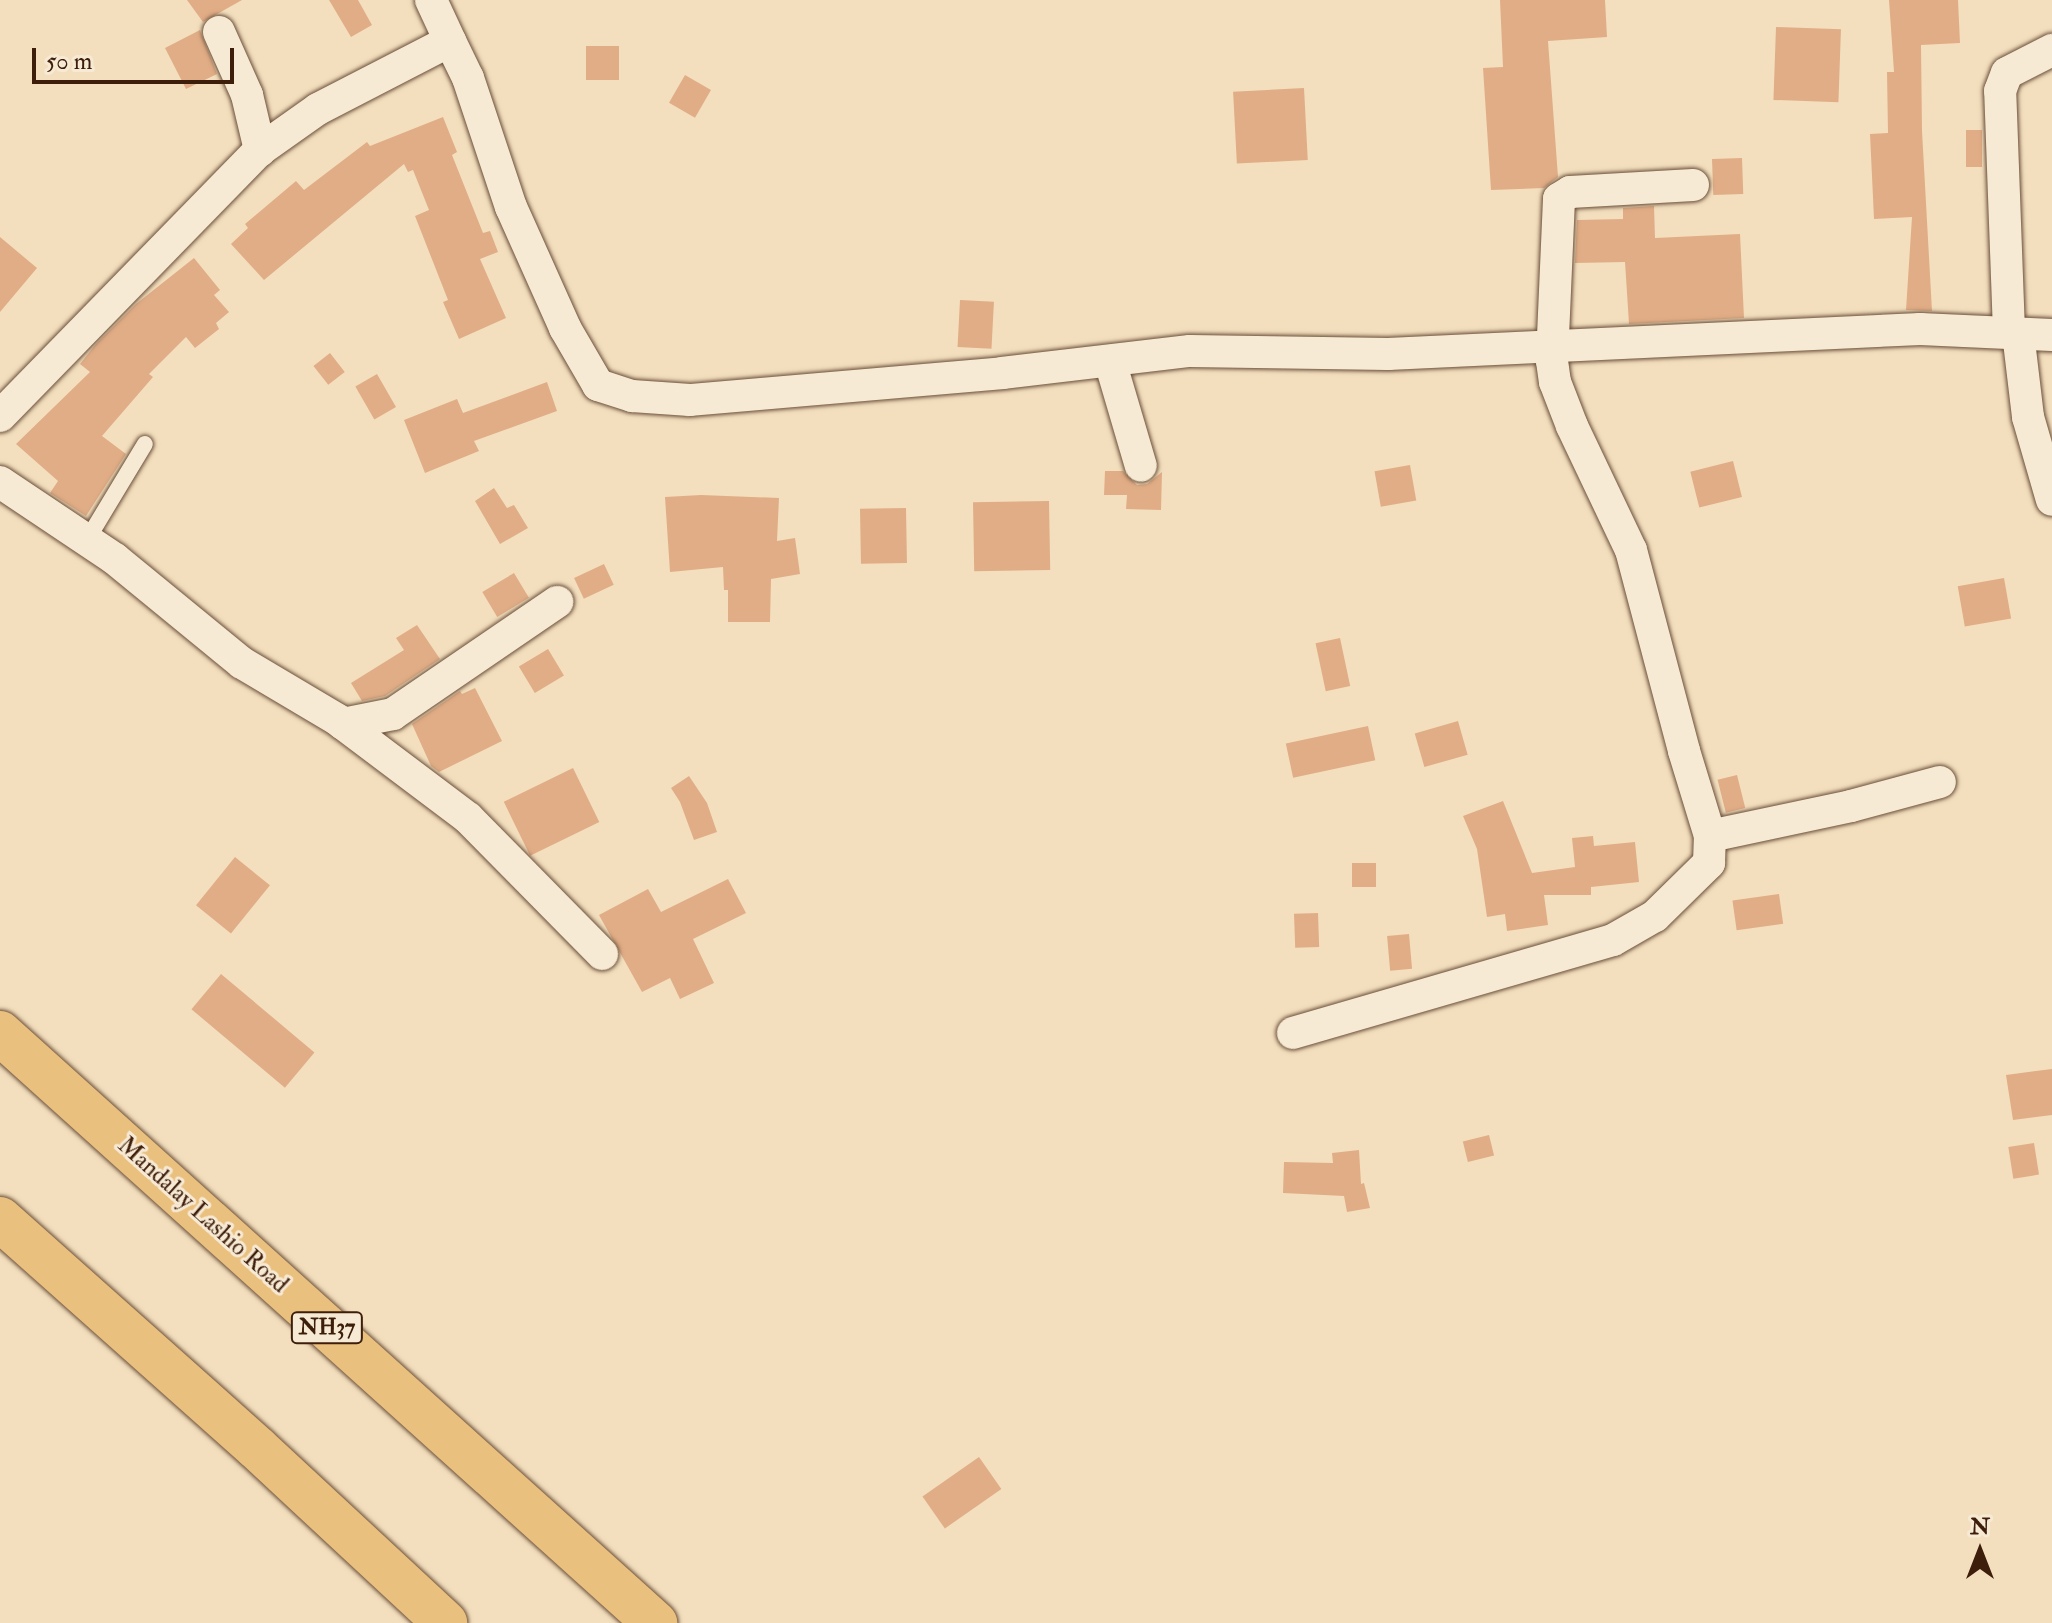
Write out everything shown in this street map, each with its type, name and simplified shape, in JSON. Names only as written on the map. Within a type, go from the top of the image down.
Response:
[{"type":"highway","name":"Mandalay Lashio Road","points":[[0,1033],[655,1623]]},
{"type":"highway","points":[[0,1219],[257,1448],[445,1623]]},
{"type":"street","points":[[431,0],[468,78],[511,207],[565,328],[598,385],[632,396],[690,400],[1190,351],[1388,354],[1920,329],[2052,335]]},
{"type":"street","points":[[219,32],[247,95],[260,150]]},
{"type":"street","points":[[0,416],[260,150],[318,109],[450,41]]},
{"type":"street","points":[[2052,50],[2007,73],[2000,91],[2014,332],[2028,417],[2052,500]]},
{"type":"street","points":[[1293,1033],[1613,940],[1655,916],[1709,863],[1710,836],[1684,751],[1631,550],[1572,426],[1555,382],[1552,361],[1559,199],[1570,192],[1693,185]]},
{"type":"street","points":[[1110,361],[1141,466]]},
{"type":"street","points":[[0,482],[173,603],[242,663],[343,724],[468,818],[602,954]]},
{"type":"street","points":[[343,724],[393,714],[557,602]]},
{"type":"street","points":[[1710,836],[1851,806],[1940,782]]},
{"type":"lane","points":[[87,540],[145,444]]},
{"type":"building","points":[[187,0],[242,0],[203,22]]},
{"type":"building","points":[[329,0],[358,0],[372,25],[351,37]]},
{"type":"building","points":[[1500,0],[1605,0],[1607,37],[1548,41],[1558,177],[1544,188],[1491,190],[1483,68],[1503,67]]},
{"type":"building","points":[[1889,0],[1958,0],[1960,43],[1921,45],[1922,131],[1932,311],[1906,310],[1912,217],[1874,219],[1870,134],[1888,133],[1887,72],[1894,72]]},
{"type":"building","points":[[1776,27],[1841,29],[1838,102],[1773,100]]},
{"type":"building","points":[[200,30],[217,74],[186,89],[165,48]]},
{"type":"building","points":[[586,46],[619,46],[619,80],[586,80]]},
{"type":"building","points":[[685,75],[711,90],[695,118],[669,103]]},
{"type":"building","points":[[1304,88],[1308,160],[1237,164],[1233,92]]},
{"type":"building","points":[[443,117],[457,152],[452,155],[483,233],[490,231],[498,252],[480,259],[506,318],[459,339],[443,302],[448,300],[415,216],[429,210],[413,170],[408,172],[404,164],[264,280],[231,244],[248,228],[245,224],[296,181],[304,190],[367,142],[370,146]]},
{"type":"building","points":[[1966,130],[1982,130],[1982,167],[1966,167]]},
{"type":"building","points":[[1742,158],[1743,194],[1713,195],[1712,159]]},
{"type":"building","points":[[1654,206],[1655,238],[1740,234],[1744,318],[1629,324],[1625,262],[1575,263],[1577,220],[1623,219],[1623,208]]},
{"type":"building","points":[[0,237],[37,268],[0,312]]},
{"type":"building","points":[[194,258],[220,290],[214,295],[229,312],[216,323],[219,329],[195,348],[186,337],[149,374],[153,377],[102,436],[126,454],[86,516],[50,493],[58,481],[16,444],[90,372],[80,364],[96,344],[136,304]]},
{"type":"building","points":[[960,300],[994,302],[991,349],[958,347]]},
{"type":"building","points":[[330,353],[345,372],[328,385],[313,366]]},
{"type":"building","points":[[377,374],[396,407],[374,419],[355,386]]},
{"type":"building","points":[[547,382],[557,411],[474,441],[479,451],[425,473],[404,420],[457,399],[463,413]]},
{"type":"building","points":[[1733,461],[1742,497],[1699,508],[1690,472]]},
{"type":"building","points":[[1410,465],[1416,500],[1381,507],[1375,471]]},
{"type":"building","points":[[1105,471],[1123,471],[1137,485],[1147,484],[1162,472],[1161,510],[1126,509],[1127,495],[1104,495]]},
{"type":"building","points":[[494,488],[507,508],[514,505],[528,528],[500,544],[475,501]]},
{"type":"building","points":[[665,497],[779,498],[777,541],[795,538],[800,574],[771,579],[770,622],[728,622],[728,590],[724,590],[723,567],[670,572]]},
{"type":"building","points":[[1049,501],[1050,570],[974,571],[973,502]]},
{"type":"building","points":[[906,508],[907,563],[861,564],[860,509]]},
{"type":"building","points":[[604,564],[614,585],[584,599],[574,578]]},
{"type":"building","points":[[514,573],[529,598],[497,617],[482,592]]},
{"type":"building","points":[[2004,578],[2011,618],[1965,627],[1958,586]]},
{"type":"building","points":[[417,625],[440,659],[385,696],[362,701],[351,683],[404,650],[396,638]]},
{"type":"building","points":[[1340,638],[1350,686],[1326,691],[1316,643]]},
{"type":"building","points":[[548,649],[564,676],[535,693],[519,667]]},
{"type":"building","points":[[475,688],[502,741],[439,772],[431,766],[412,724],[460,691],[462,694]]},
{"type":"building","points":[[1458,721],[1468,755],[1424,767],[1415,733]]},
{"type":"building","points":[[1368,726],[1375,760],[1293,778],[1286,743]]},
{"type":"building","points":[[573,768],[599,822],[530,856],[504,802]]},
{"type":"building","points":[[1737,775],[1745,808],[1726,813],[1718,780]]},
{"type":"building","points":[[689,776],[707,803],[717,832],[694,840],[680,802],[671,788]]},
{"type":"building","points":[[1503,801],[1532,873],[1575,867],[1572,838],[1593,836],[1594,846],[1635,842],[1639,882],[1591,887],[1591,895],[1544,895],[1548,925],[1507,931],[1505,914],[1487,917],[1477,849],[1463,816]]},
{"type":"building","points":[[235,857],[270,885],[231,934],[196,905]]},
{"type":"building","points":[[1352,863],[1376,863],[1376,887],[1352,887]]},
{"type":"building","points":[[728,879],[746,913],[693,939],[714,983],[680,999],[670,978],[642,992],[599,915],[648,889],[661,912]]},
{"type":"building","points":[[1779,894],[1783,924],[1737,930],[1732,901]]},
{"type":"building","points":[[1318,913],[1319,947],[1295,948],[1294,914]]},
{"type":"building","points":[[1409,934],[1412,969],[1390,971],[1387,936]]},
{"type":"building","points":[[221,974],[314,1052],[285,1088],[191,1009]]},
{"type":"building","points":[[2052,1069],[2052,1115],[2013,1120],[2006,1075]]},
{"type":"building","points":[[1489,1135],[1494,1155],[1468,1162],[1463,1142]]},
{"type":"building","points":[[2034,1143],[2039,1175],[2013,1179],[2008,1147]]},
{"type":"building","points":[[1359,1150],[1361,1184],[1364,1183],[1370,1208],[1347,1212],[1344,1196],[1283,1193],[1284,1162],[1333,1163],[1332,1153]]},
{"type":"building","points":[[979,1457],[1001,1489],[945,1529],[922,1497]]}]
